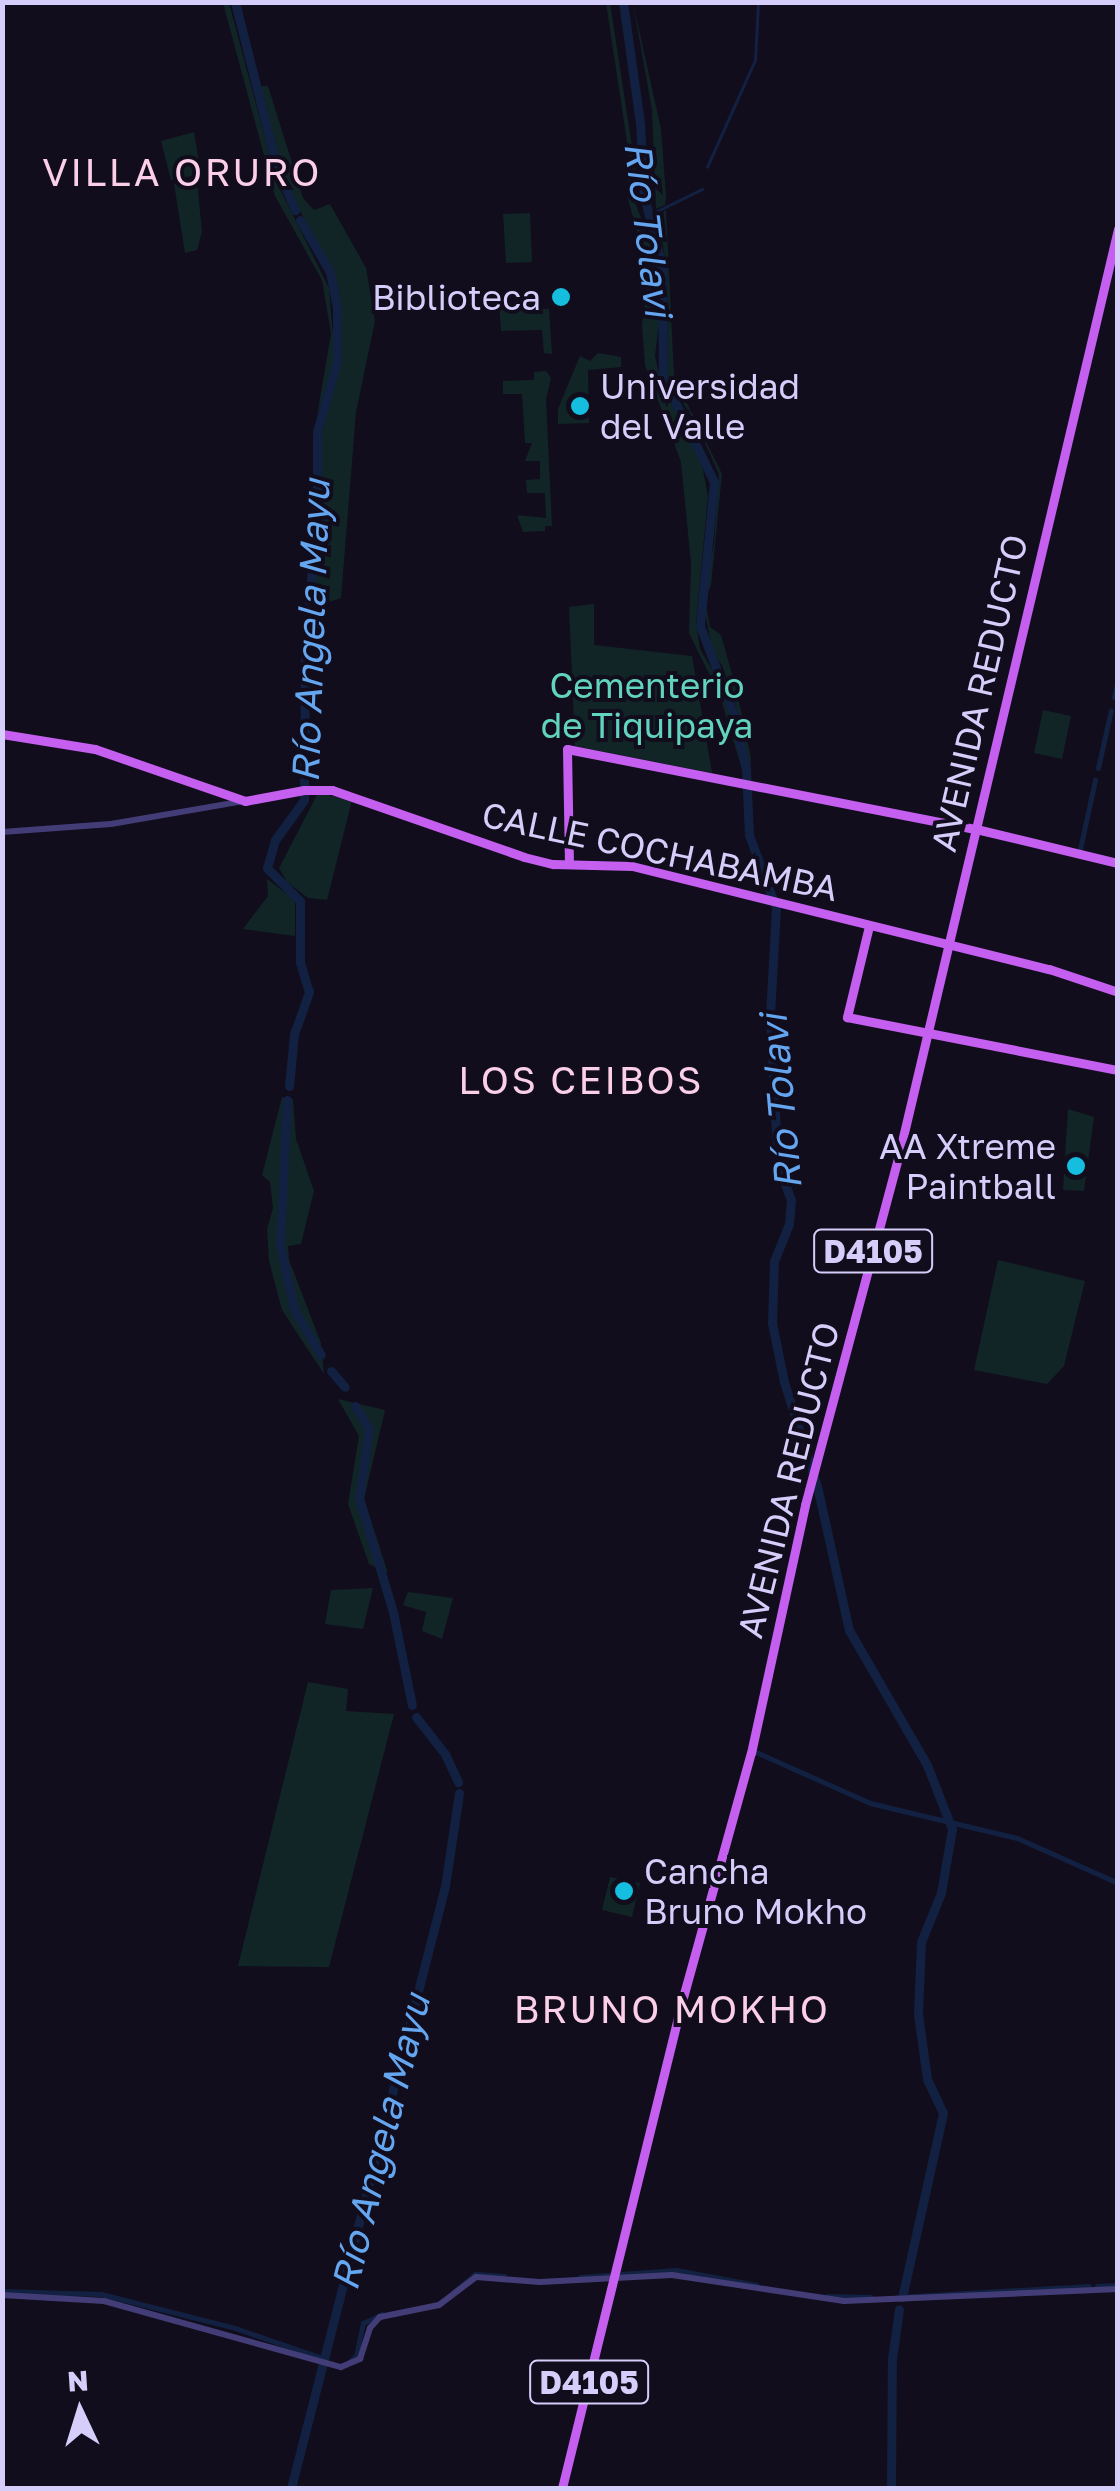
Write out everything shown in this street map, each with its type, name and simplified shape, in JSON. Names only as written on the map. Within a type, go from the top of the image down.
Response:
[{"type":"main road","name":"AVENIDA REDUCTO","points":[[615,2276],[708,1903],[751,1754],[813,1482],[927,1036],[1118,229]]},
{"type":"main road","points":[[2,734],[95,749],[246,801]]},
{"type":"main road","points":[[569,864],[567,749],[976,830],[1118,863]]},
{"type":"main road","name":"CALLE COCHABAMBA","points":[[246,801],[307,790],[360,797],[446,832],[524,857],[569,864],[632,866],[1050,969],[1118,992]]},
{"type":"main road","points":[[218,791],[219,805]]},
{"type":"main road","points":[[869,926],[847,1017],[927,1036],[1118,1070]]},
{"type":"main road","name":"D4105","points":[[562,2488],[615,2276]]},
{"type":"street","name":"CALLE COCHABAMBA","points":[[2,832],[111,824],[246,801]]},
{"type":"street","points":[[2,2295],[104,2301],[341,2367],[360,2359],[374,2322],[386,2315],[439,2306],[476,2277],[540,2282],[672,2275],[844,2302],[1118,2289]]},
{"type":"green space","points":[[223,3],[229,3],[277,183],[329,288],[335,359],[317,416],[331,334],[322,280],[275,196]]},
{"type":"green space","points":[[606,3],[610,3],[635,166],[635,202],[658,264],[661,307],[655,356],[660,378],[701,460],[708,496],[696,623],[700,649],[725,692],[745,779],[720,696],[689,633],[691,563],[681,462],[645,365],[642,325],[649,275],[627,195],[630,161]]},
{"type":"green space","points":[[633,3],[661,129],[666,196],[665,205],[656,209],[652,110]]},
{"type":"green space","points":[[259,86],[268,86],[303,198],[314,210],[330,204],[366,268],[375,321],[356,412],[341,598],[314,607],[320,441],[341,361],[339,294],[333,271],[288,189]]},
{"type":"green space","points":[[194,132],[201,174],[171,180],[161,141]]},
{"type":"green space","points":[[197,181],[202,232],[197,250],[185,253],[174,184]]},
{"type":"green space","points":[[666,209],[674,377],[722,474],[711,585],[705,600],[710,627],[721,635],[736,688],[751,758],[749,780],[736,706],[722,665],[713,655],[703,601],[714,544],[719,474],[696,423],[668,380],[667,268],[658,219]]},
{"type":"green space","points":[[530,213],[532,262],[506,263],[503,214]]},
{"type":"green space","points":[[513,303],[519,309],[549,309],[552,354],[544,353],[542,330],[501,331],[499,304]]},
{"type":"green space","points":[[598,353],[621,357],[621,367],[588,370],[589,423],[558,424],[558,409],[580,356],[590,361]]},
{"type":"green space","points":[[546,371],[551,378],[546,399],[552,526],[545,526],[545,531],[523,532],[517,515],[546,518],[545,493],[527,493],[526,480],[540,479],[540,461],[525,461],[532,443],[525,443],[522,394],[503,394],[503,381],[534,380],[534,372]]},
{"type":"green space","name":"Cementerio de Tiquipaya","points":[[594,604],[594,645],[692,656],[712,773],[575,746],[569,607]]},
{"type":"green space","points":[[1043,710],[1071,716],[1062,759],[1034,753]]},
{"type":"green space","points":[[318,793],[352,800],[327,900],[308,898],[287,882],[279,868]]},
{"type":"green space","points":[[267,879],[295,900],[295,936],[243,929],[268,896]]},
{"type":"green space","points":[[282,1097],[293,1099],[296,1139],[314,1191],[301,1244],[288,1246],[289,1260],[321,1343],[324,1374],[282,1310],[269,1261],[267,1229],[273,1208],[270,1182],[262,1175]]},
{"type":"green space","name":"AA Xtreme Paintball","points":[[1068,1109],[1094,1117],[1084,1191],[1063,1190]]},
{"type":"green space","points":[[998,1260],[1085,1281],[1064,1366],[1047,1384],[974,1370]]},
{"type":"green space","points":[[338,1399],[385,1410],[364,1499],[388,1573],[369,1564],[348,1504],[359,1436]]},
{"type":"green space","points":[[373,1588],[363,1629],[325,1624],[331,1590]]},
{"type":"green space","points":[[408,1592],[453,1598],[442,1639],[422,1631],[426,1612],[403,1605]]},
{"type":"green space","points":[[308,1682],[348,1689],[346,1711],[394,1714],[329,1967],[238,1966]]},
{"type":"green space","points":[[610,1877],[640,1883],[632,1917],[602,1910]]},
{"type":"waterway","name":"Río Angela Mayu","points":[[235,2],[277,168],[295,210]]},
{"type":"waterway","name":"Río Tolavi","points":[[623,2],[640,123],[644,196],[662,266],[663,377],[714,482],[700,626],[734,715],[746,769],[749,835],[776,908],[770,1014],[776,1131],[780,1170],[791,1200],[789,1224],[774,1261],[772,1323],[784,1382],[817,1486],[849,1630],[927,1765],[952,1829],[941,1893],[921,1942],[918,2014],[927,2079],[943,2113],[902,2298]]},
{"type":"waterway","points":[[707,167],[755,60],[758,2]]},
{"type":"waterway","points":[[649,215],[702,189]]},
{"type":"waterway","name":"Río Angela Mayu","points":[[289,1086],[294,1034],[309,992],[300,962],[300,901],[267,868],[275,840],[304,800],[305,649],[317,513],[317,432],[337,361],[337,308],[330,272],[300,220]]},
{"type":"waterway","points":[[1114,697],[1118,680]]},
{"type":"waterway","points":[[1098,768],[1111,710]]},
{"type":"waterway","points":[[1080,849],[1095,780]]},
{"type":"waterway","name":"Río Angela Mayu","points":[[287,1100],[280,1245],[294,1309],[321,1355]]},
{"type":"waterway","name":"Río Angela Mayu","points":[[331,1371],[345,1387]]},
{"type":"waterway","name":"Río Angela Mayu","points":[[355,1406],[369,1428],[359,1498],[393,1612],[412,1705]]},
{"type":"waterway","name":"Río Angela Mayu","points":[[416,1717],[445,1754],[458,1782]]},
{"type":"waterway","points":[[756,1752],[870,1803],[1017,1838],[1118,1883]]},
{"type":"waterway","name":"Río Angela Mayu","points":[[291,2488],[445,1886],[459,1793]]},
{"type":"waterway","points":[[580,2277],[676,2270],[757,2285]]},
{"type":"waterway","points":[[453,2292],[475,2274],[504,2276]]},
{"type":"waterway","points":[[1097,2286],[1118,2285]]},
{"type":"waterway","points":[[897,2297],[1089,2286]]},
{"type":"waterway","points":[[2,2291],[101,2294],[235,2328],[325,2359]]},
{"type":"waterway","points":[[827,2296],[871,2297]]},
{"type":"waterway","name":"Río Tolavi","points":[[891,2488],[892,2359],[899,2309]]},
{"type":"waterway","points":[[349,2362],[356,2356],[363,2323],[382,2314]]},
{"type":"place","name":"Biblioteca","points":[[561,297]]},
{"type":"place","name":"Universidad del Valle","points":[[580,406]]},
{"type":"place","name":"AA Xtreme Paintball","points":[[1076,1166]]},
{"type":"place","name":"Cancha Bruno Mokho","points":[[624,1891]]},
{"type":"district","name":"VILLA ORURO","points":[[182,172]]},
{"type":"district","name":"LOS CEIBOS","points":[[581,1080]]},
{"type":"district","name":"BRUNO MOKHO","points":[[672,2009]]}]
